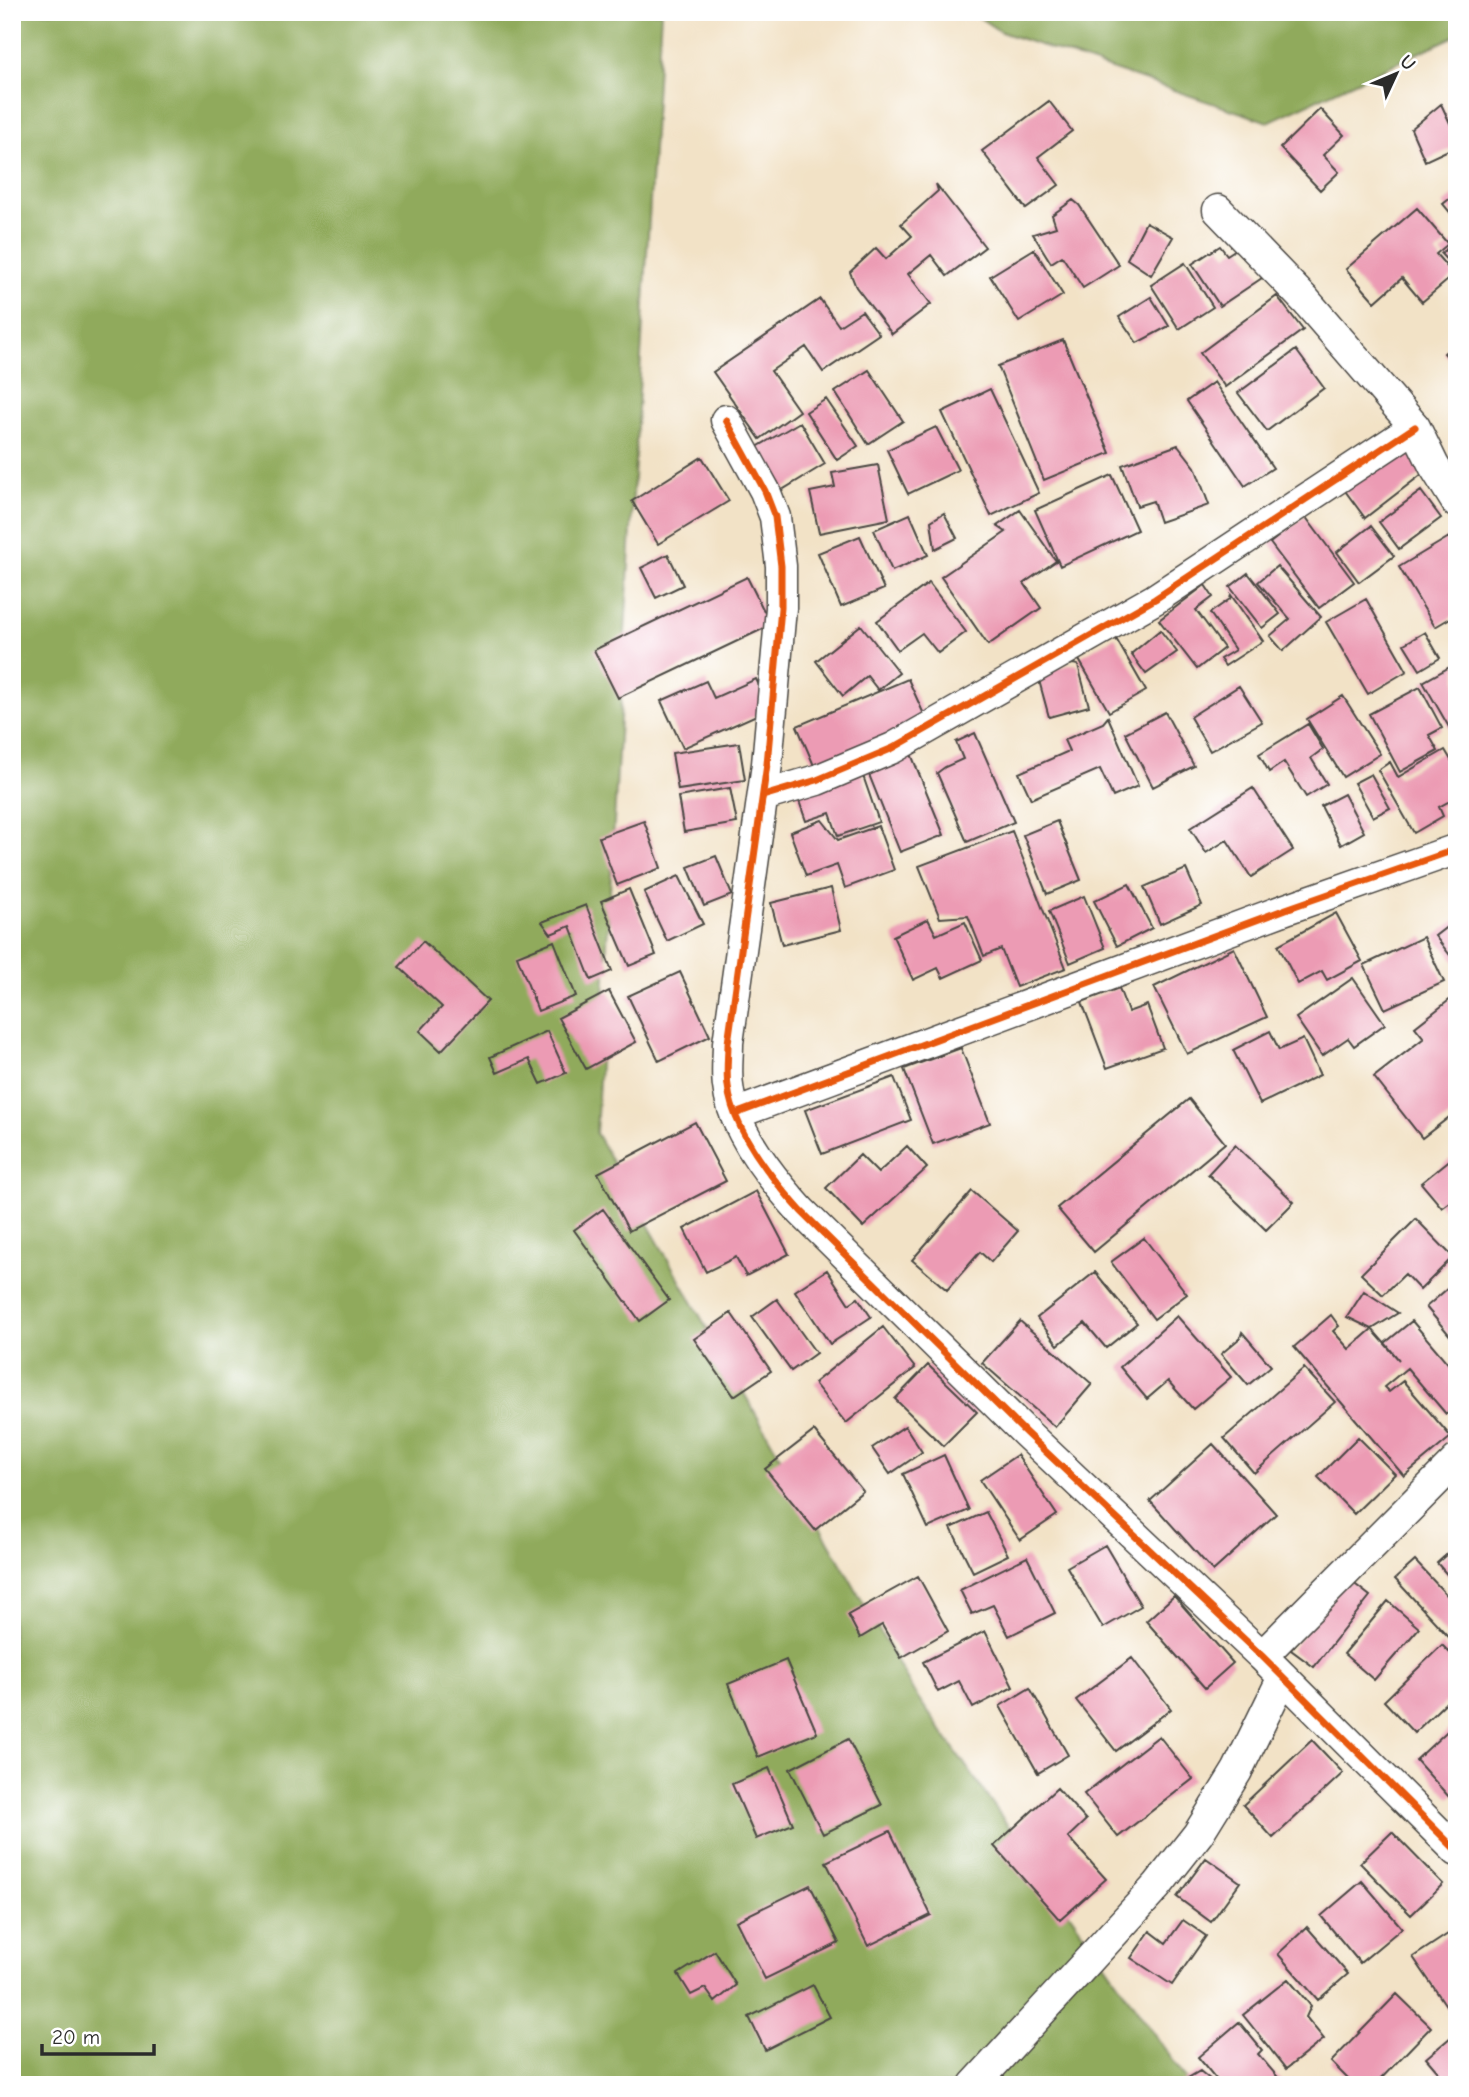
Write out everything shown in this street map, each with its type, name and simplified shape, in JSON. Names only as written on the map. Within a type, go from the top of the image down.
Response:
[{"type":"street","points":[[1218,210],[1306,301],[1415,427],[1434,466],[1457,503]]},
{"type":"street","points":[[726,420],[765,491],[775,517],[781,566],[781,608],[768,764],[728,1043],[728,1088],[735,1114],[769,1174],[801,1211],[1026,1433],[1262,1656],[1457,1851]]},
{"type":"street","points":[[762,796],[817,780],[893,748],[1156,600],[1415,427]]},
{"type":"street","points":[[735,1114],[1286,909],[1457,849]]},
{"type":"street","points":[[1262,1656],[1457,1460]]},
{"type":"street","points":[[974,2085],[1157,1886],[1198,1834],[1237,1771],[1283,1677]]},
{"type":"green space","points":[[12,12],[661,12],[596,1133],[914,1692],[1190,2085],[12,2085]]},
{"type":"green space","points":[[971,12],[1457,12],[1457,35],[1268,122],[1001,32]]},
{"type":"building","points":[[1049,101],[1072,131],[1038,157],[1059,185],[1026,209],[982,151]]},
{"type":"building","points":[[1441,104],[1457,138],[1457,146],[1425,161],[1411,129]]},
{"type":"building","points":[[1320,109],[1344,135],[1323,155],[1339,172],[1320,190],[1280,148]]},
{"type":"building","points":[[936,184],[985,247],[947,276],[931,255],[908,274],[931,304],[892,334],[856,287],[850,272],[876,248],[886,259],[912,236],[901,224],[938,191]]},
{"type":"building","points":[[1457,193],[1457,221],[1443,204]]},
{"type":"building","points":[[1073,200],[1119,265],[1083,288],[1062,256],[1051,263],[1033,234],[1056,227],[1052,215]]},
{"type":"building","points":[[1417,208],[1448,244],[1436,254],[1454,275],[1422,302],[1402,278],[1375,302],[1346,269]]},
{"type":"building","points":[[1146,222],[1173,237],[1151,275],[1127,259]]},
{"type":"building","points":[[1457,239],[1457,271],[1441,254]]},
{"type":"building","points":[[1220,246],[1227,255],[1241,246],[1262,278],[1220,306],[1192,264]]},
{"type":"building","points":[[1034,249],[1063,295],[1019,322],[990,276]]},
{"type":"building","points":[[1185,263],[1213,307],[1179,329],[1151,285]]},
{"type":"building","points":[[1277,296],[1303,330],[1225,387],[1200,353]]},
{"type":"building","points":[[1151,297],[1169,326],[1137,343],[1119,317]]},
{"type":"building","points":[[820,299],[839,326],[862,311],[879,334],[823,372],[806,347],[771,371],[799,411],[760,439],[713,372]]},
{"type":"building","points":[[1063,340],[1110,453],[1044,480],[998,366]]},
{"type":"building","points":[[1457,342],[1457,368],[1444,353]]},
{"type":"building","points":[[1296,350],[1324,388],[1267,431],[1238,393]]},
{"type":"building","points":[[869,370],[903,421],[868,444],[835,392]]},
{"type":"building","points":[[1214,382],[1273,468],[1245,486],[1187,401]]},
{"type":"building","points":[[990,389],[1039,493],[991,516],[942,412]]},
{"type":"building","points":[[826,399],[858,446],[837,460],[806,412]]},
{"type":"building","points":[[800,422],[825,464],[782,490],[757,447]]},
{"type":"building","points":[[936,427],[958,470],[908,494],[887,450]]},
{"type":"building","points":[[1404,442],[1426,471],[1365,518],[1343,488]]},
{"type":"building","points":[[1178,445],[1195,467],[1209,505],[1160,522],[1153,501],[1137,506],[1122,465]]},
{"type":"building","points":[[702,457],[729,501],[658,544],[632,501]]},
{"type":"building","points":[[878,465],[889,519],[819,533],[810,492],[835,487],[832,473]]},
{"type":"building","points":[[1112,475],[1137,530],[1060,566],[1035,510]]},
{"type":"building","points":[[1421,491],[1441,518],[1399,549],[1379,522]]},
{"type":"building","points":[[1020,510],[1056,561],[1024,583],[1041,608],[988,645],[941,577],[1006,532],[997,526]]},
{"type":"building","points":[[944,513],[957,538],[935,549],[931,521]]},
{"type":"building","points":[[910,514],[928,555],[892,571],[874,530]]},
{"type":"building","points":[[1305,516],[1354,582],[1319,608],[1270,543]]},
{"type":"building","points":[[1371,526],[1394,556],[1359,582],[1337,552]]},
{"type":"building","points":[[860,536],[884,589],[841,607],[818,553]]},
{"type":"building","points":[[1449,537],[1457,549],[1457,614],[1435,627],[1399,567]]},
{"type":"building","points":[[668,554],[683,585],[656,598],[641,568]]},
{"type":"building","points":[[1277,566],[1321,617],[1283,651],[1270,636],[1290,619],[1258,582]]},
{"type":"building","points":[[1248,573],[1280,614],[1262,628],[1230,587]]},
{"type":"building","points":[[747,577],[771,625],[618,698],[594,650]]},
{"type":"building","points":[[929,583],[966,632],[938,653],[922,633],[898,650],[877,621]]},
{"type":"building","points":[[1205,585],[1213,597],[1196,610],[1224,648],[1197,669],[1159,620]]},
{"type":"building","points":[[1231,595],[1263,641],[1225,666],[1220,659],[1235,650],[1210,613],[1230,599]]},
{"type":"building","points":[[1366,599],[1407,671],[1368,694],[1326,622]]},
{"type":"building","points":[[861,625],[899,673],[878,690],[867,676],[843,696],[816,661]]},
{"type":"building","points":[[1160,630],[1177,652],[1146,674],[1131,654]]},
{"type":"building","points":[[1425,632],[1440,658],[1420,670],[1404,644]]},
{"type":"building","points":[[1115,637],[1146,691],[1109,712],[1078,658]]},
{"type":"building","points":[[1457,663],[1457,741],[1423,682]]},
{"type":"building","points":[[1078,665],[1089,706],[1049,717],[1037,673]]},
{"type":"building","points":[[756,679],[770,709],[683,748],[661,701],[706,681],[714,698]]},
{"type":"building","points":[[908,679],[927,721],[815,768],[797,726]]},
{"type":"building","points":[[1239,686],[1262,722],[1210,751],[1190,717]]},
{"type":"building","points":[[1420,687],[1442,728],[1429,735],[1438,751],[1400,772],[1369,714]]},
{"type":"building","points":[[1343,696],[1380,754],[1343,777],[1307,719]]},
{"type":"building","points":[[1165,712],[1194,766],[1153,787],[1125,733]]},
{"type":"building","points":[[1108,717],[1138,786],[1113,797],[1100,769],[1031,799],[1019,773],[1069,751],[1064,740],[1103,723]]},
{"type":"building","points":[[1308,724],[1323,749],[1311,758],[1327,784],[1306,797],[1284,762],[1269,772],[1259,754]]},
{"type":"building","points":[[975,733],[1014,822],[967,842],[937,773],[963,759],[956,742]]},
{"type":"building","points":[[739,743],[745,780],[678,790],[672,753]]},
{"type":"building","points":[[909,749],[944,835],[900,852],[866,767]]},
{"type":"building","points":[[1445,750],[1457,770],[1457,797],[1439,807],[1443,816],[1414,833],[1378,770],[1390,762],[1398,777]]},
{"type":"building","points":[[861,770],[879,822],[838,836],[830,813],[806,821],[796,792]]},
{"type":"building","points":[[1371,774],[1390,808],[1373,817],[1354,783]]},
{"type":"building","points":[[730,788],[737,823],[684,832],[678,797]]},
{"type":"building","points":[[1253,788],[1293,850],[1251,877],[1227,840],[1206,853],[1190,828]]},
{"type":"building","points":[[1344,794],[1364,832],[1341,845],[1321,806]]},
{"type":"building","points":[[822,820],[838,840],[878,826],[894,870],[845,888],[837,865],[806,876],[790,832]]},
{"type":"building","points":[[644,821],[661,868],[617,885],[599,837]]},
{"type":"building","points":[[1057,821],[1081,880],[1047,894],[1023,835]]},
{"type":"building","points":[[1012,831],[1066,968],[1016,987],[1001,949],[984,956],[968,916],[940,918],[919,866]]},
{"type":"building","points":[[716,856],[732,895],[704,906],[688,867]]},
{"type":"building","points":[[1186,869],[1202,905],[1160,924],[1144,887]]},
{"type":"building","points":[[679,876],[703,924],[667,941],[644,892]]},
{"type":"building","points":[[1129,884],[1152,928],[1117,946],[1094,901]]},
{"type":"building","points":[[831,888],[841,930],[782,945],[771,903]]},
{"type":"building","points":[[629,889],[656,955],[629,966],[601,901]]},
{"type":"building","points":[[1084,896],[1105,948],[1070,963],[1049,911]]},
{"type":"building","points":[[586,905],[612,971],[591,980],[570,926],[551,934],[542,922]]},
{"type":"building","points":[[1336,913],[1362,961],[1327,980],[1322,971],[1298,984],[1278,945]]},
{"type":"building","points":[[928,919],[936,935],[965,922],[982,960],[943,978],[938,968],[913,980],[893,936]]},
{"type":"building","points":[[1457,919],[1457,964],[1435,936]]},
{"type":"building","points":[[1423,937],[1444,982],[1385,1009],[1364,965]]},
{"type":"building","points":[[423,941],[488,1001],[441,1051],[420,1031],[442,1007],[399,967]]},
{"type":"building","points":[[554,941],[576,996],[538,1011],[517,956]]},
{"type":"building","points":[[1234,948],[1267,1017],[1187,1054],[1154,987]]},
{"type":"building","points":[[680,972],[710,1036],[659,1061],[628,996]]},
{"type":"building","points":[[1353,978],[1385,1024],[1354,1046],[1348,1038],[1322,1056],[1296,1018]]},
{"type":"building","points":[[1119,988],[1128,1012],[1147,1005],[1163,1048],[1107,1068],[1082,1002]]},
{"type":"building","points":[[609,991],[636,1042],[586,1069],[558,1018]]},
{"type":"building","points":[[1457,994],[1457,1111],[1422,1138],[1374,1077],[1424,1038],[1415,1027]]},
{"type":"building","points":[[547,1031],[566,1073],[541,1084],[529,1059],[497,1073],[490,1057]]},
{"type":"building","points":[[1270,1031],[1279,1050],[1303,1039],[1320,1075],[1260,1104],[1233,1050]]},
{"type":"building","points":[[961,1048],[990,1123],[933,1144],[904,1069]]},
{"type":"building","points":[[894,1077],[911,1120],[822,1154],[805,1110]]},
{"type":"building","points":[[1189,1099],[1225,1143],[1094,1252],[1057,1208]]},
{"type":"building","points":[[695,1122],[726,1181],[629,1231],[598,1173]]},
{"type":"building","points":[[1235,1145],[1294,1202],[1266,1230],[1208,1174]]},
{"type":"building","points":[[907,1146],[927,1168],[863,1227],[826,1188],[860,1155],[878,1173]]},
{"type":"building","points":[[1457,1154],[1457,1197],[1442,1208],[1421,1183]]},
{"type":"building","points":[[756,1191],[789,1254],[746,1276],[736,1257],[706,1272],[684,1229]]},
{"type":"building","points":[[972,1191],[1018,1231],[991,1262],[980,1252],[947,1290],[912,1260]]},
{"type":"building","points":[[603,1209],[669,1300],[640,1321],[574,1230]]},
{"type":"building","points":[[1416,1219],[1453,1257],[1420,1290],[1405,1274],[1383,1295],[1361,1274]]},
{"type":"building","points":[[1144,1238],[1187,1294],[1154,1319],[1111,1262]]},
{"type":"building","points":[[827,1270],[849,1304],[858,1298],[871,1317],[830,1344],[795,1291]]},
{"type":"building","points":[[1095,1272],[1137,1323],[1106,1348],[1085,1323],[1058,1345],[1037,1318]]},
{"type":"building","points":[[1447,1289],[1457,1300],[1457,1344],[1426,1307]]},
{"type":"building","points":[[1364,1291],[1398,1313],[1372,1329],[1347,1317]]},
{"type":"building","points":[[777,1299],[816,1353],[791,1371],[752,1317]]},
{"type":"building","points":[[731,1313],[771,1371],[734,1396],[694,1339]]},
{"type":"building","points":[[1331,1315],[1339,1326],[1333,1331],[1349,1349],[1372,1329],[1399,1360],[1385,1343],[1412,1321],[1457,1374],[1457,1405],[1446,1414],[1407,1368],[1384,1387],[1389,1392],[1403,1381],[1451,1437],[1404,1476],[1294,1347]]},
{"type":"building","points":[[1177,1316],[1231,1377],[1193,1409],[1168,1381],[1147,1399],[1120,1367]]},
{"type":"building","points":[[1020,1321],[1092,1384],[1055,1427],[982,1363]]},
{"type":"building","points":[[883,1327],[915,1368],[846,1423],[814,1383]]},
{"type":"building","points":[[1242,1332],[1271,1366],[1248,1385],[1221,1354],[1240,1338]]},
{"type":"building","points":[[928,1365],[977,1412],[943,1446],[895,1399]]},
{"type":"building","points":[[1304,1368],[1335,1402],[1254,1473],[1224,1438]]},
{"type":"building","points":[[905,1426],[922,1452],[890,1474],[872,1448]]},
{"type":"building","points":[[814,1431],[863,1491],[815,1530],[765,1469]]},
{"type":"building","points":[[1358,1437],[1395,1474],[1354,1514],[1318,1477]]},
{"type":"building","points":[[1213,1444],[1276,1514],[1213,1571],[1150,1501]]},
{"type":"building","points":[[944,1455],[969,1510],[928,1528],[903,1474]]},
{"type":"building","points":[[1017,1455],[1057,1515],[1020,1540],[980,1480]]},
{"type":"building","points":[[986,1512],[1008,1555],[973,1572],[951,1528]]},
{"type":"building","points":[[1105,1545],[1141,1606],[1103,1628],[1067,1567]]},
{"type":"building","points":[[1457,1545],[1457,1586],[1437,1563]]},
{"type":"building","points":[[1027,1557],[1055,1613],[1009,1636],[993,1605],[972,1614],[960,1590]]},
{"type":"building","points":[[1415,1561],[1457,1606],[1457,1646],[1395,1579]]},
{"type":"building","points":[[918,1576],[948,1631],[901,1658],[882,1625],[860,1638],[848,1615]]},
{"type":"building","points":[[1347,1578],[1370,1596],[1314,1667],[1291,1650]]},
{"type":"building","points":[[1174,1596],[1233,1663],[1205,1688],[1146,1621]]},
{"type":"building","points":[[1388,1601],[1419,1628],[1374,1680],[1344,1654]]},
{"type":"building","points":[[985,1631],[1013,1687],[973,1708],[959,1681],[938,1692],[923,1662]]},
{"type":"building","points":[[1442,1645],[1457,1660],[1457,1692],[1414,1733],[1384,1701]]},
{"type":"building","points":[[1132,1658],[1171,1709],[1116,1751],[1076,1700]]},
{"type":"building","points":[[786,1660],[817,1733],[758,1757],[728,1684]]},
{"type":"building","points":[[1030,1688],[1068,1755],[1038,1773],[1000,1706]]},
{"type":"building","points":[[1457,1722],[1457,1791],[1450,1798],[1416,1760]]},
{"type":"building","points":[[1159,1736],[1193,1779],[1118,1837],[1084,1794]]},
{"type":"building","points":[[848,1739],[882,1805],[823,1834],[790,1769]]},
{"type":"building","points":[[1312,1740],[1343,1773],[1273,1838],[1243,1805]]},
{"type":"building","points":[[769,1768],[793,1824],[756,1839],[732,1784]]},
{"type":"building","points":[[1057,1788],[1086,1820],[1068,1837],[1106,1879],[1060,1920],[994,1846]]},
{"type":"building","points":[[890,1831],[931,1915],[868,1946],[826,1862]]},
{"type":"building","points":[[1392,1832],[1443,1884],[1411,1915],[1360,1863]]},
{"type":"building","points":[[1206,1858],[1240,1882],[1211,1922],[1177,1897]]},
{"type":"building","points":[[1362,1881],[1402,1928],[1360,1963],[1321,1916]]},
{"type":"building","points":[[810,1885],[839,1943],[765,1979],[736,1921]]},
{"type":"building","points":[[1183,1920],[1206,1936],[1172,1985],[1131,1958],[1150,1931],[1166,1943]]},
{"type":"building","points":[[1307,1927],[1348,1974],[1318,2000],[1278,1954]]},
{"type":"building","points":[[1457,1928],[1457,2005],[1449,2010],[1413,1957]]},
{"type":"building","points":[[715,1951],[736,1985],[715,2002],[705,1988],[691,1995],[678,1974]]},
{"type":"building","points":[[1288,1979],[1311,2006],[1306,2017],[1324,2039],[1286,2069],[1243,2015]]},
{"type":"building","points":[[813,1985],[830,2017],[765,2050],[749,2017]]},
{"type":"building","points":[[1397,1994],[1431,2027],[1375,2085],[1354,2085],[1331,2062]]},
{"type":"building","points":[[1239,2022],[1262,2050],[1258,2054],[1282,2082],[1279,2085],[1221,2085],[1198,2057]]},
{"type":"building","points":[[1457,2032],[1457,2085],[1449,2085],[1426,2058]]},
{"type":"building","points":[[1200,2071],[1217,2085],[1188,2085],[1183,2081]]},
{"type":"cycle path","points":[[726,420],[765,491],[775,517],[781,566],[781,608],[767,764],[728,1043],[728,1086],[731,1102],[745,1136],[778,1184],[801,1211],[1026,1433],[1262,1656],[1457,1851]]},
{"type":"cycle path","points":[[763,796],[817,780],[893,748],[1155,599],[1415,427]]},
{"type":"cycle path","points":[[735,1114],[1286,909],[1457,849]]}]
